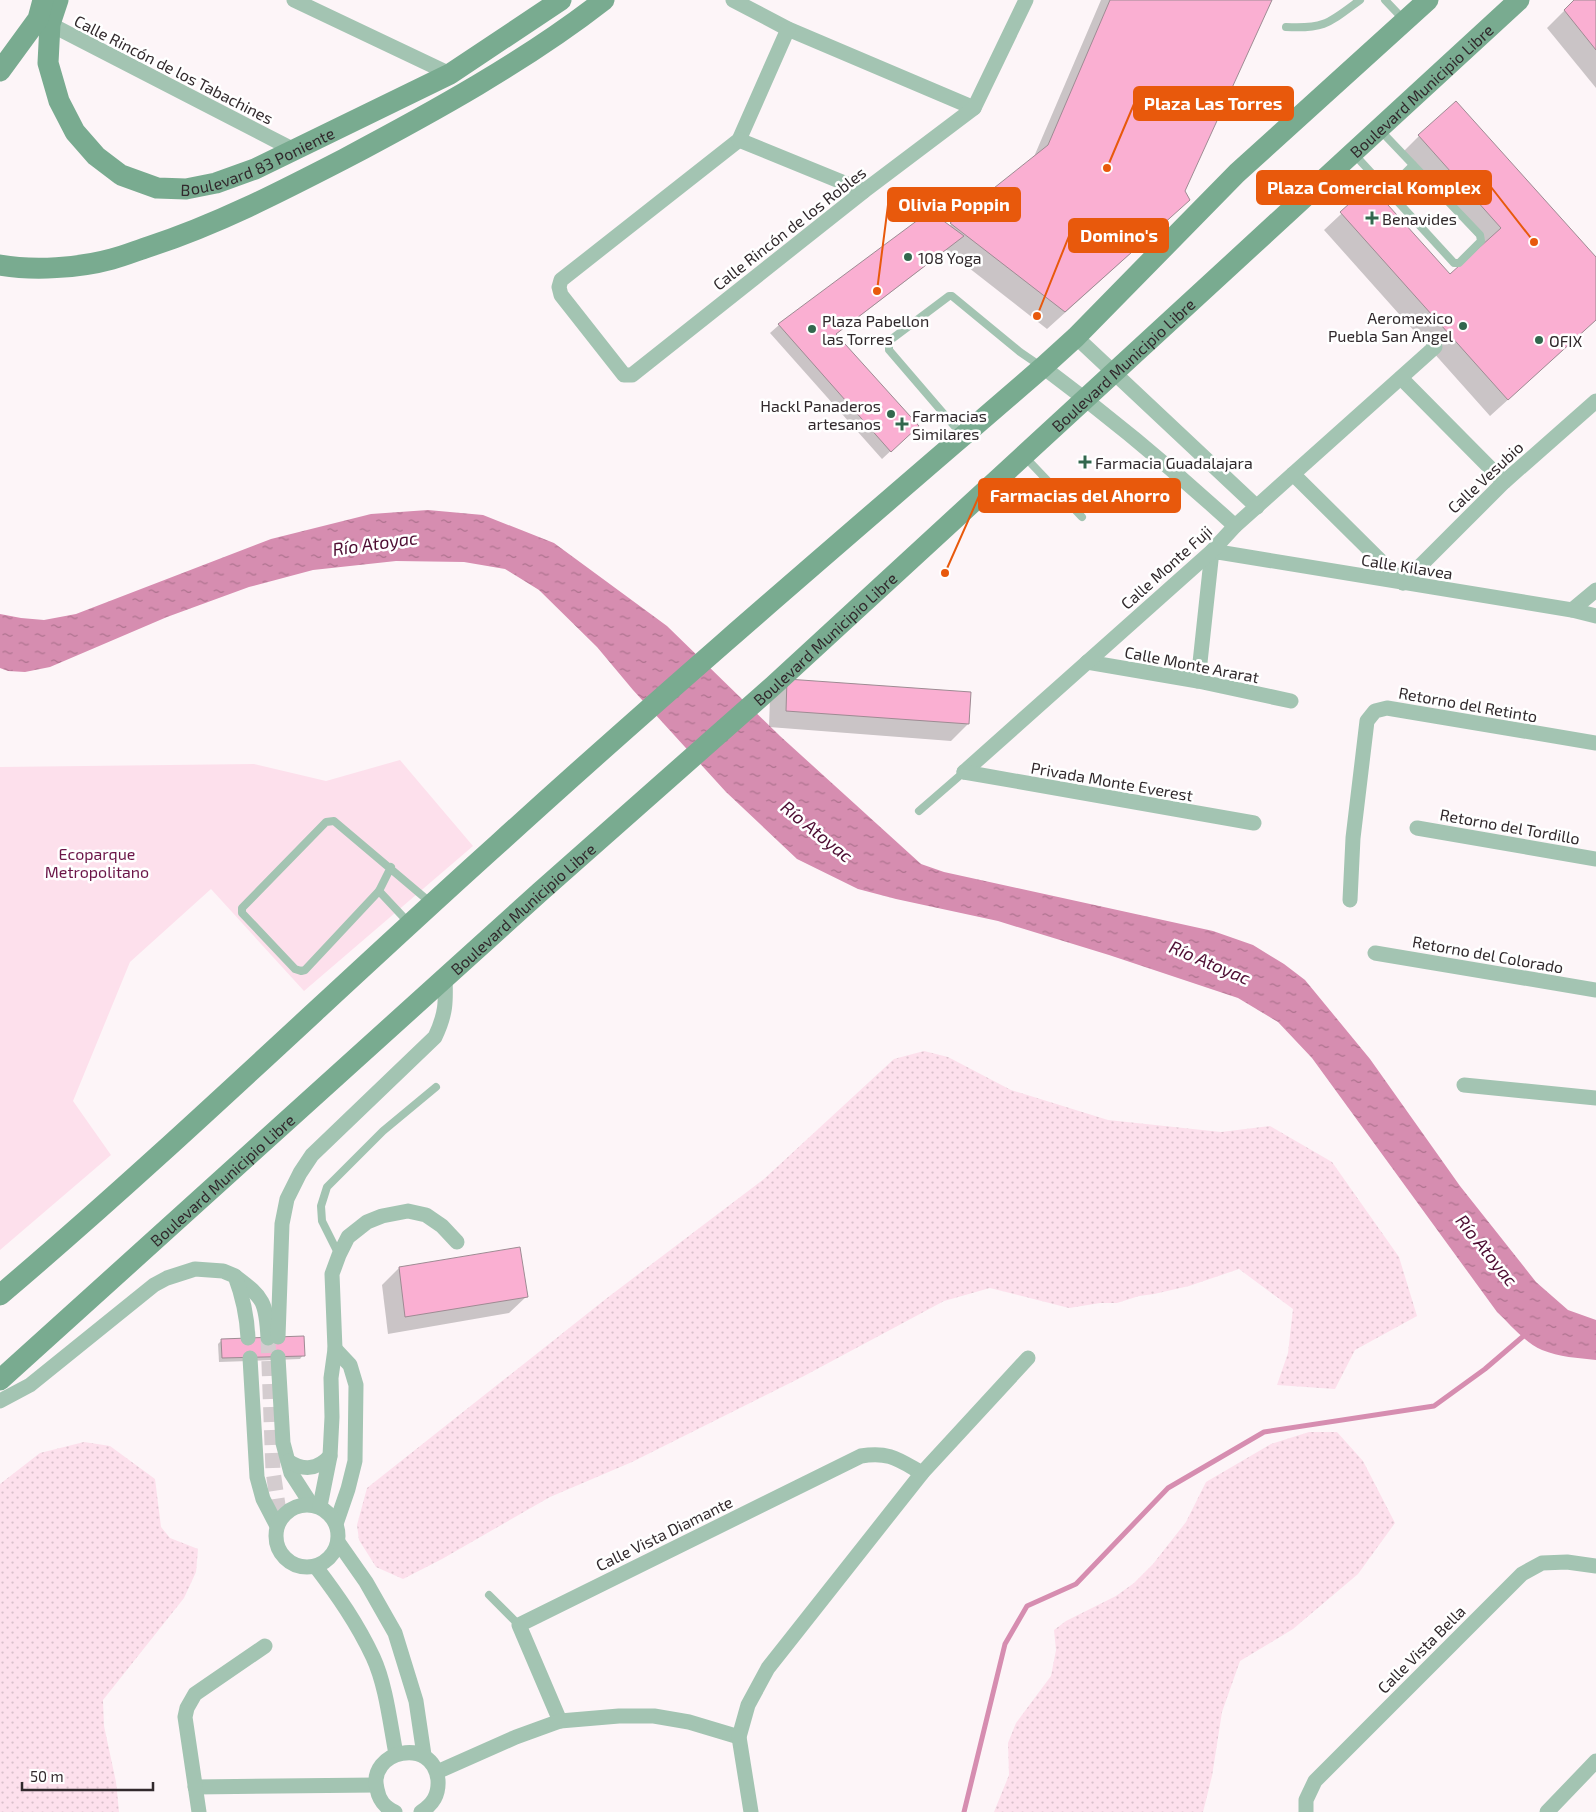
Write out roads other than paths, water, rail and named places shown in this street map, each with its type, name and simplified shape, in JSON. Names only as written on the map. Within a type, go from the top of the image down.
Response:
[{"type":"main road","name":"Boulevard 83 Poniente","points":[[0,71],[44,14],[58,0]]},
{"type":"main road","name":"Boulevard 83 Poniente","points":[[44,14],[48,63],[59,101],[75,132],[96,156],[121,174],[157,188],[186,189],[216,183],[255,169],[450,74],[561,0]]},
{"type":"main road","name":"Boulevard 83 Poniente","points":[[0,265],[58,268],[112,259],[179,237],[274,196],[393,133],[495,74],[583,17],[604,0]]},
{"type":"main road","points":[[0,1295],[74,1232],[498,843],[729,638],[1043,367],[1076,337],[1237,174],[1428,0]]},
{"type":"main road","name":"Boulevard Municipio Libre","points":[[0,1380],[445,977],[773,686],[1519,0]]},
{"type":"street","points":[[294,0],[450,74]]},
{"type":"street","points":[[733,0],[788,29],[974,108]]},
{"type":"street","name":"Calle Rincón de los Robles","points":[[739,140],[561,280],[559,287],[561,295],[624,375],[632,375],[864,191],[974,108],[1026,0]]},
{"type":"street","name":"Calle Rincón de los Tabachines","points":[[44,14],[294,150]]},
{"type":"street","points":[[788,29],[739,140],[864,191]]},
{"type":"street","points":[[1076,337],[1257,506]]},
{"type":"street","name":"Calle Monte Fuji","points":[[964,772],[1212,551],[1235,526],[1435,347]]},
{"type":"street","points":[[1043,367],[1086,399],[1187,481],[1235,526]]},
{"type":"street","points":[[1401,378],[1504,482]]},
{"type":"street","name":"Calle Vesubio","points":[[1403,583],[1504,482],[1596,401]]},
{"type":"street","points":[[1293,474],[1403,583]]},
{"type":"street","points":[[1198,681],[1212,551]]},
{"type":"street","name":"Calle Kilavea","points":[[1212,551],[1572,610],[1596,616]]},
{"type":"street","points":[[1572,610],[1596,590]]},
{"type":"street","name":"Calle Monte Ararat","points":[[1087,662],[1198,681],[1291,701]]},
{"type":"street","name":"Retorno del Retinto","points":[[1350,900],[1352,838],[1368,721],[1375,712],[1387,708],[1596,743]]},
{"type":"street","name":"Privada Monte Everest","points":[[964,772],[1254,823]]},
{"type":"street","name":"Retorno del Tordillo","points":[[1417,828],[1596,859]]},
{"type":"street","name":"Retorno del Colorado","points":[[1374,953],[1596,990]]},
{"type":"street","points":[[0,1401],[30,1385],[154,1285],[167,1278],[195,1269],[223,1271],[235,1276],[257,1293],[267,1312],[273,1337],[282,1224],[287,1199],[300,1173],[312,1155],[435,1038],[443,1020],[446,1004],[445,977]]},
{"type":"street","points":[[1464,1085],[1596,1098]]},
{"type":"street","points":[[315,1505],[330,1456],[331,1378],[335,1349],[332,1274],[348,1237],[367,1222],[382,1216],[408,1211],[426,1215],[442,1226],[457,1242]]},
{"type":"street","points":[[235,1276],[243,1296],[247,1316],[248,1338]]},
{"type":"street","points":[[335,1349],[350,1365],[356,1385],[355,1461],[336,1524],[338,1542],[366,1582],[395,1633],[416,1702],[424,1755],[437,1772],[439,1790],[430,1806],[421,1812]]},
{"type":"street","points":[[278,1357],[281,1430],[291,1473],[315,1505],[330,1514],[336,1524]]},
{"type":"street","points":[[250,1358],[257,1478],[263,1499],[277,1526]]},
{"type":"street","points":[[751,1812],[739,1736],[748,1706],[768,1668],[922,1473],[1028,1358]]},
{"type":"street","name":"Calle Vista Diamante","points":[[519,1624],[861,1456],[876,1453],[891,1456],[922,1473]]},
{"type":"street","points":[[288,1461],[296,1466],[315,1467],[324,1463],[330,1456]]},
{"type":"street","points":[[315,1505],[296,1506],[284,1513],[277,1526],[275,1540],[280,1553],[290,1563],[302,1568],[316,1567],[331,1557],[338,1542]]},
{"type":"street","name":"Calle Vista Bella","points":[[1306,1812],[1306,1800],[1315,1781],[1522,1574],[1542,1563],[1568,1562],[1596,1566]]},
{"type":"street","points":[[316,1567],[347,1608],[374,1659],[386,1702],[396,1754]]},
{"type":"street","points":[[519,1624],[560,1721]]},
{"type":"street","points":[[199,1812],[184,1717],[187,1708],[195,1694],[265,1646]]},
{"type":"street","points":[[437,1772],[516,1737],[560,1721],[619,1716],[654,1716],[689,1722],[739,1736]]},
{"type":"street","points":[[389,1810],[378,1797],[376,1785],[377,1774],[383,1764],[396,1754],[412,1752],[424,1755]]},
{"type":"street","points":[[1547,1812],[1596,1760]]},
{"type":"street","points":[[195,1787],[376,1785]]},
{"type":"lane","points":[[1286,27],[1306,28],[1319,26],[1332,21],[1360,0]]},
{"type":"lane","points":[[1385,0],[1405,21]]},
{"type":"lane","points":[[1353,153],[1454,263],[1459,263],[1481,241],[1480,235],[1379,129]]},
{"type":"lane","points":[[1388,191],[1413,165]]},
{"type":"lane","points":[[963,436],[889,350],[889,341],[949,296],[952,296],[1020,352],[1043,367]]},
{"type":"lane","points":[[1024,456],[1082,517]]},
{"type":"lane","name":"Calle Monte Fuji","points":[[920,811],[964,772]]},
{"type":"lane","points":[[390,867],[379,891],[306,970],[295,969],[242,914],[241,910],[326,822],[330,821],[334,821],[390,867],[432,903]]},
{"type":"lane","points":[[379,891],[410,924]]},
{"type":"lane","points":[[339,1255],[322,1221],[321,1206],[327,1187],[383,1131],[436,1087]]},
{"type":"lane","points":[[489,1595],[519,1624]]},
{"type":"water","name":"Río Atoyac","points":[[428,510],[483,515],[554,543],[667,626],[780,736],[921,864],[944,872],[1213,931],[1253,945],[1284,964],[1305,980],[1370,1059],[1460,1186],[1536,1282],[1568,1310],[1596,1320],[1596,1360],[1562,1356],[1542,1350],[1524,1338],[1497,1312],[1312,1058],[1278,1022],[1238,998],[1109,955],[998,921],[858,889],[797,859],[726,792],[633,690],[597,647],[539,590],[505,569],[464,562],[396,561],[313,570],[249,587],[167,617],[50,667],[25,672],[8,671],[0,668],[0,614],[44,620],[76,614],[271,539],[371,514]]},
{"type":"waterway","points":[[964,1812],[1005,1644],[1027,1606],[1076,1584],[1168,1488],[1264,1432],[1434,1406],[1485,1369],[1527,1333]]},
{"type":"tunnel","points":[[268,1338],[273,1471],[280,1519]]},
{"type":"place","name":"Plaza Las Torres","points":[[1107,168]]},
{"type":"place","name":"Benavides","points":[[1372,218]]},
{"type":"place","name":"Plaza Comercial Komplex","points":[[1534,242]]},
{"type":"place","name":"108 Yoga","points":[[908,257]]},
{"type":"place","name":"Olivia Poppin","points":[[877,291]]},
{"type":"place","name":"Domino's","points":[[1037,316]]},
{"type":"place","name":"Aeromexico Puebla San Angel","points":[[1463,326]]},
{"type":"place","name":"Plaza Pabellon las Torres","points":[[812,329]]},
{"type":"place","name":"OFIX","points":[[1539,340]]},
{"type":"place","name":"Hackl Panaderos artesanos","points":[[891,414]]},
{"type":"place","name":"Farmacias Similares","points":[[902,424]]},
{"type":"place","name":"Farmacia Guadalajara","points":[[1085,462]]},
{"type":"place","name":"Farmacias del Ahorro","points":[[945,573]]},
{"type":"park label","name":"Ecoparque Metropolitano","points":[[97,862]]}]
